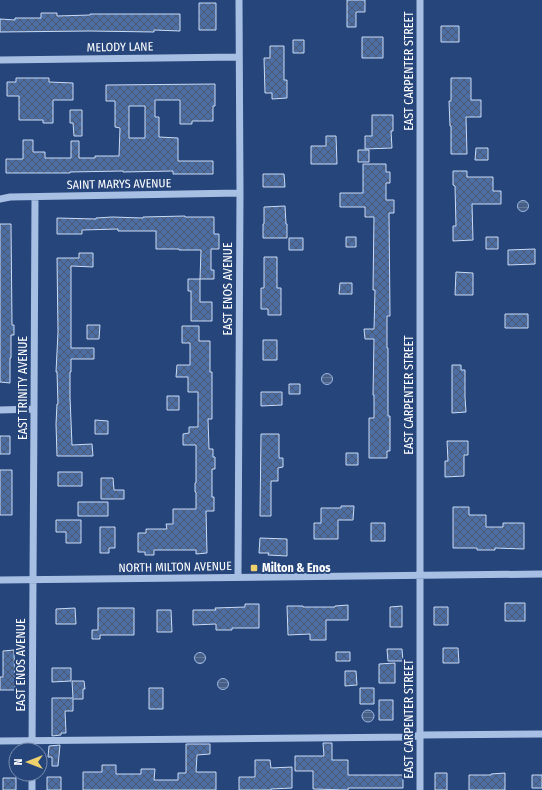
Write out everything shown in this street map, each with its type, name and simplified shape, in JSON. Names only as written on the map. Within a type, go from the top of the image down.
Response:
[{"type":"street","name":"EAST ENOS AVENUE","points":[[238,578],[240,193],[239,0]]},
{"type":"street","name":"EAST CARPENTER STREET","points":[[420,0],[420,790]]},
{"type":"street","name":"MELODY LANE","points":[[0,60],[239,57]]},
{"type":"street","name":"SAINT MARYS AVENUE","points":[[0,199],[10,197],[240,193]]},
{"type":"street","name":"EAST TRINITY AVENUE","points":[[33,580],[35,197]]},
{"type":"street","points":[[0,410],[34,410]]},
{"type":"street","name":"NORTH MILTON AVENUE","points":[[0,580],[542,574]]},
{"type":"street","name":"EAST ENOS AVENUE","points":[[32,741],[33,580]]},
{"type":"street","points":[[0,741],[412,737],[420,735],[542,734]]},
{"type":"water","points":[[523,200],[527,202],[529,206],[527,210],[523,212],[519,210],[517,206],[519,202]]},
{"type":"water","points":[[327,373],[331,375],[333,379],[331,383],[327,385],[323,383],[321,379],[323,375]]},
{"type":"water","points":[[200,652],[204,654],[206,658],[204,662],[200,664],[196,662],[194,658],[196,654]]},
{"type":"water","points":[[223,678],[227,680],[229,684],[227,688],[223,690],[219,688],[217,684],[219,680]]},
{"type":"water","points":[[368,710],[372,712],[374,716],[372,720],[368,722],[364,720],[362,716],[364,712]]},
{"type":"building","points":[[347,0],[365,0],[365,12],[356,12],[356,27],[347,27]]},
{"type":"building","points":[[199,3],[216,3],[216,30],[199,30]]},
{"type":"building","points":[[41,13],[57,13],[57,16],[90,14],[180,14],[180,31],[0,32],[0,19],[15,20],[15,18],[41,18]]},
{"type":"building","points":[[441,26],[459,26],[459,42],[441,42]]},
{"type":"building","points":[[362,37],[383,37],[383,58],[362,58]]},
{"type":"building","points":[[293,40],[304,40],[304,53],[293,53]]},
{"type":"building","points":[[270,46],[284,46],[284,80],[287,80],[287,98],[272,99],[272,93],[265,93],[264,58],[270,58]]},
{"type":"building","points":[[16,78],[49,78],[49,82],[73,83],[73,100],[53,100],[53,123],[43,123],[43,120],[19,120],[19,96],[7,96],[7,82],[16,82]]},
{"type":"building","points":[[451,78],[471,78],[471,100],[481,100],[481,117],[466,117],[467,154],[451,154],[449,101],[451,101]]},
{"type":"building","points":[[215,84],[213,121],[192,121],[192,124],[180,124],[180,100],[155,100],[155,117],[159,117],[159,137],[178,138],[178,161],[213,161],[213,174],[173,174],[173,171],[6,173],[6,159],[23,159],[23,140],[33,140],[33,152],[45,152],[45,158],[71,158],[71,141],[79,141],[79,158],[119,156],[120,128],[115,127],[115,101],[106,101],[106,85]],"holes":[[[129,106],[145,106],[145,138],[129,138]]]},
{"type":"building","points":[[70,110],[82,110],[82,136],[74,136],[73,123],[70,123]]},
{"type":"building","points":[[372,115],[393,115],[393,131],[391,131],[392,148],[365,149],[365,136],[372,136]]},
{"type":"building","points":[[326,136],[336,136],[337,164],[311,164],[311,146],[326,146]]},
{"type":"building","points":[[476,148],[488,148],[488,160],[475,160]]},
{"type":"building","points":[[358,150],[369,150],[369,162],[358,162]]},
{"type":"building","points":[[363,164],[386,164],[386,172],[390,172],[390,183],[386,183],[386,200],[394,200],[394,213],[389,213],[390,316],[387,316],[387,348],[390,451],[387,451],[387,458],[369,458],[369,418],[374,418],[374,339],[365,339],[364,329],[374,329],[374,217],[365,217],[365,207],[340,207],[340,193],[363,193]]},
{"type":"building","points":[[453,171],[467,171],[467,177],[493,177],[493,191],[501,191],[501,204],[472,204],[473,240],[453,241],[453,226],[456,226]]},
{"type":"building","points":[[263,174],[284,174],[285,187],[263,187]]},
{"type":"building","points":[[285,206],[287,238],[263,238],[264,207]]},
{"type":"building","points":[[185,216],[214,217],[214,234],[219,234],[219,249],[211,249],[211,270],[214,270],[214,279],[200,279],[201,250],[156,249],[156,231],[118,231],[118,229],[82,230],[82,234],[57,234],[57,218],[96,219],[112,217],[143,218]]},
{"type":"building","points":[[0,224],[11,224],[12,325],[14,325],[14,335],[11,335],[10,383],[0,382]]},
{"type":"building","points":[[346,237],[356,237],[356,247],[346,247]]},
{"type":"building","points":[[486,237],[498,237],[498,249],[486,249]]},
{"type":"building","points":[[289,238],[303,238],[303,250],[289,250]]},
{"type":"building","points":[[535,249],[535,264],[508,265],[508,250]]},
{"type":"building","points":[[79,253],[93,253],[93,267],[71,266],[71,348],[94,348],[94,359],[71,359],[70,397],[72,445],[92,444],[93,456],[57,456],[57,258],[79,258]]},
{"type":"building","points":[[264,257],[277,257],[277,288],[281,288],[281,315],[268,315],[268,309],[261,309],[261,288],[264,288]]},
{"type":"building","points":[[456,272],[473,273],[473,295],[455,295]]},
{"type":"building","points":[[188,279],[200,279],[200,302],[212,302],[212,321],[191,321],[191,291],[188,291]]},
{"type":"building","points":[[340,283],[352,283],[352,294],[339,294]]},
{"type":"building","points":[[505,314],[528,314],[528,328],[505,328]]},
{"type":"building","points":[[87,325],[100,325],[99,339],[87,339]]},
{"type":"building","points":[[182,326],[199,326],[199,341],[210,341],[210,372],[212,372],[212,419],[208,419],[209,449],[213,449],[213,457],[215,457],[215,469],[212,469],[212,497],[214,497],[214,511],[206,511],[207,553],[196,554],[196,550],[154,550],[154,555],[145,555],[145,552],[138,552],[138,533],[146,533],[146,529],[167,529],[166,524],[173,524],[173,509],[196,509],[196,445],[183,445],[183,434],[189,433],[189,427],[198,427],[198,392],[188,392],[188,377],[176,377],[177,365],[190,365],[190,343],[182,343]]},
{"type":"building","points":[[263,340],[277,340],[277,360],[263,360]]},
{"type":"building","points":[[452,365],[461,365],[461,370],[465,370],[466,412],[452,413]]},
{"type":"building","points":[[289,384],[300,384],[300,394],[289,394]]},
{"type":"building","points":[[261,392],[282,392],[282,405],[261,406]]},
{"type":"building","points":[[167,396],[179,396],[179,410],[167,410]]},
{"type":"building","points":[[95,420],[108,421],[108,434],[95,434]]},
{"type":"building","points":[[261,434],[279,434],[279,458],[283,458],[283,467],[278,468],[278,481],[271,481],[271,516],[260,516]]},
{"type":"building","points":[[0,436],[10,436],[10,454],[0,454]]},
{"type":"building","points":[[447,441],[468,441],[468,455],[464,455],[464,476],[445,477],[445,461],[448,461]]},
{"type":"building","points":[[346,453],[358,453],[358,465],[346,465]]},
{"type":"building","points":[[0,470],[12,470],[12,515],[0,515]]},
{"type":"building","points":[[58,472],[82,472],[82,486],[58,486]]},
{"type":"building","points":[[101,478],[113,478],[114,490],[124,490],[124,499],[101,499]]},
{"type":"building","points":[[78,502],[108,502],[108,516],[78,516]]},
{"type":"building","points":[[341,506],[354,506],[353,520],[338,520],[338,539],[314,539],[314,523],[321,523],[321,508],[341,508]]},
{"type":"building","points":[[453,507],[469,507],[469,515],[486,515],[486,527],[503,527],[503,523],[524,523],[524,549],[495,548],[495,550],[477,550],[477,548],[453,548]]},
{"type":"building","points":[[56,520],[81,520],[81,543],[66,543],[66,532],[56,532]]},
{"type":"building","points":[[371,523],[385,523],[385,541],[371,541]]},
{"type":"building","points":[[100,527],[115,527],[115,548],[109,548],[109,553],[100,553]]},
{"type":"building","points":[[260,538],[287,539],[287,556],[259,553]]},
{"type":"building","points":[[505,603],[525,603],[525,621],[505,621]]},
{"type":"building","points":[[245,604],[259,604],[259,628],[232,628],[232,630],[216,630],[216,624],[193,625],[193,610],[216,610],[215,608],[245,607]]},
{"type":"building","points":[[348,605],[348,620],[326,620],[326,640],[310,640],[310,634],[288,635],[287,606],[335,607]]},
{"type":"building","points":[[402,606],[402,627],[390,627],[390,607]]},
{"type":"building","points":[[434,607],[448,607],[448,625],[434,625]]},
{"type":"building","points":[[75,608],[76,624],[56,624],[56,609]]},
{"type":"building","points":[[98,608],[134,608],[134,635],[100,635],[100,639],[92,639],[92,630],[98,630]]},
{"type":"building","points":[[157,610],[171,610],[172,632],[157,632]]},
{"type":"building","points":[[443,648],[458,648],[459,663],[443,663]]},
{"type":"building","points":[[387,649],[402,649],[403,661],[388,661]]},
{"type":"building","points":[[14,650],[15,690],[0,690],[0,677],[3,677],[3,651]]},
{"type":"building","points":[[336,652],[350,652],[350,661],[336,661]]},
{"type":"building","points":[[395,663],[395,683],[379,683],[379,664]]},
{"type":"building","points":[[52,668],[71,668],[71,681],[52,682]]},
{"type":"building","points":[[345,671],[356,671],[357,685],[345,686]]},
{"type":"building","points":[[72,681],[84,681],[85,689],[83,689],[83,699],[73,699],[73,711],[65,711],[66,733],[52,736],[52,698],[73,698]]},
{"type":"building","points":[[149,688],[163,688],[163,709],[149,709]]},
{"type":"building","points":[[360,688],[374,688],[374,704],[360,704]]},
{"type":"building","points":[[379,700],[393,700],[393,720],[379,720]]},
{"type":"building","points":[[323,743],[332,743],[332,760],[348,760],[348,775],[403,775],[403,788],[348,788],[348,790],[313,789],[313,771],[295,771],[295,756],[324,756]]},
{"type":"building","points":[[186,744],[210,744],[210,754],[197,755],[196,772],[216,772],[216,790],[83,790],[83,772],[102,772],[102,765],[116,765],[116,774],[141,774],[141,769],[155,769],[154,780],[178,780],[178,773],[186,773]]},
{"type":"building","points":[[60,745],[58,766],[52,766],[52,757],[48,757],[49,746]]},
{"type":"building","points":[[255,760],[270,760],[271,768],[292,767],[292,788],[271,790],[239,790],[239,777],[255,777]]},
{"type":"building","points":[[435,773],[447,773],[447,790],[435,790]]},
{"type":"building","points":[[505,773],[505,790],[469,790],[469,775],[491,775]]},
{"type":"building","points":[[532,775],[542,775],[542,788],[532,788]]},
{"type":"building","points":[[48,777],[61,777],[61,790],[47,790]]},
{"type":"building","points":[[3,778],[8,778],[8,782],[16,782],[16,790],[3,790]]},
{"type":"place","name":"Milton & Enos","points":[[254,568]]}]
